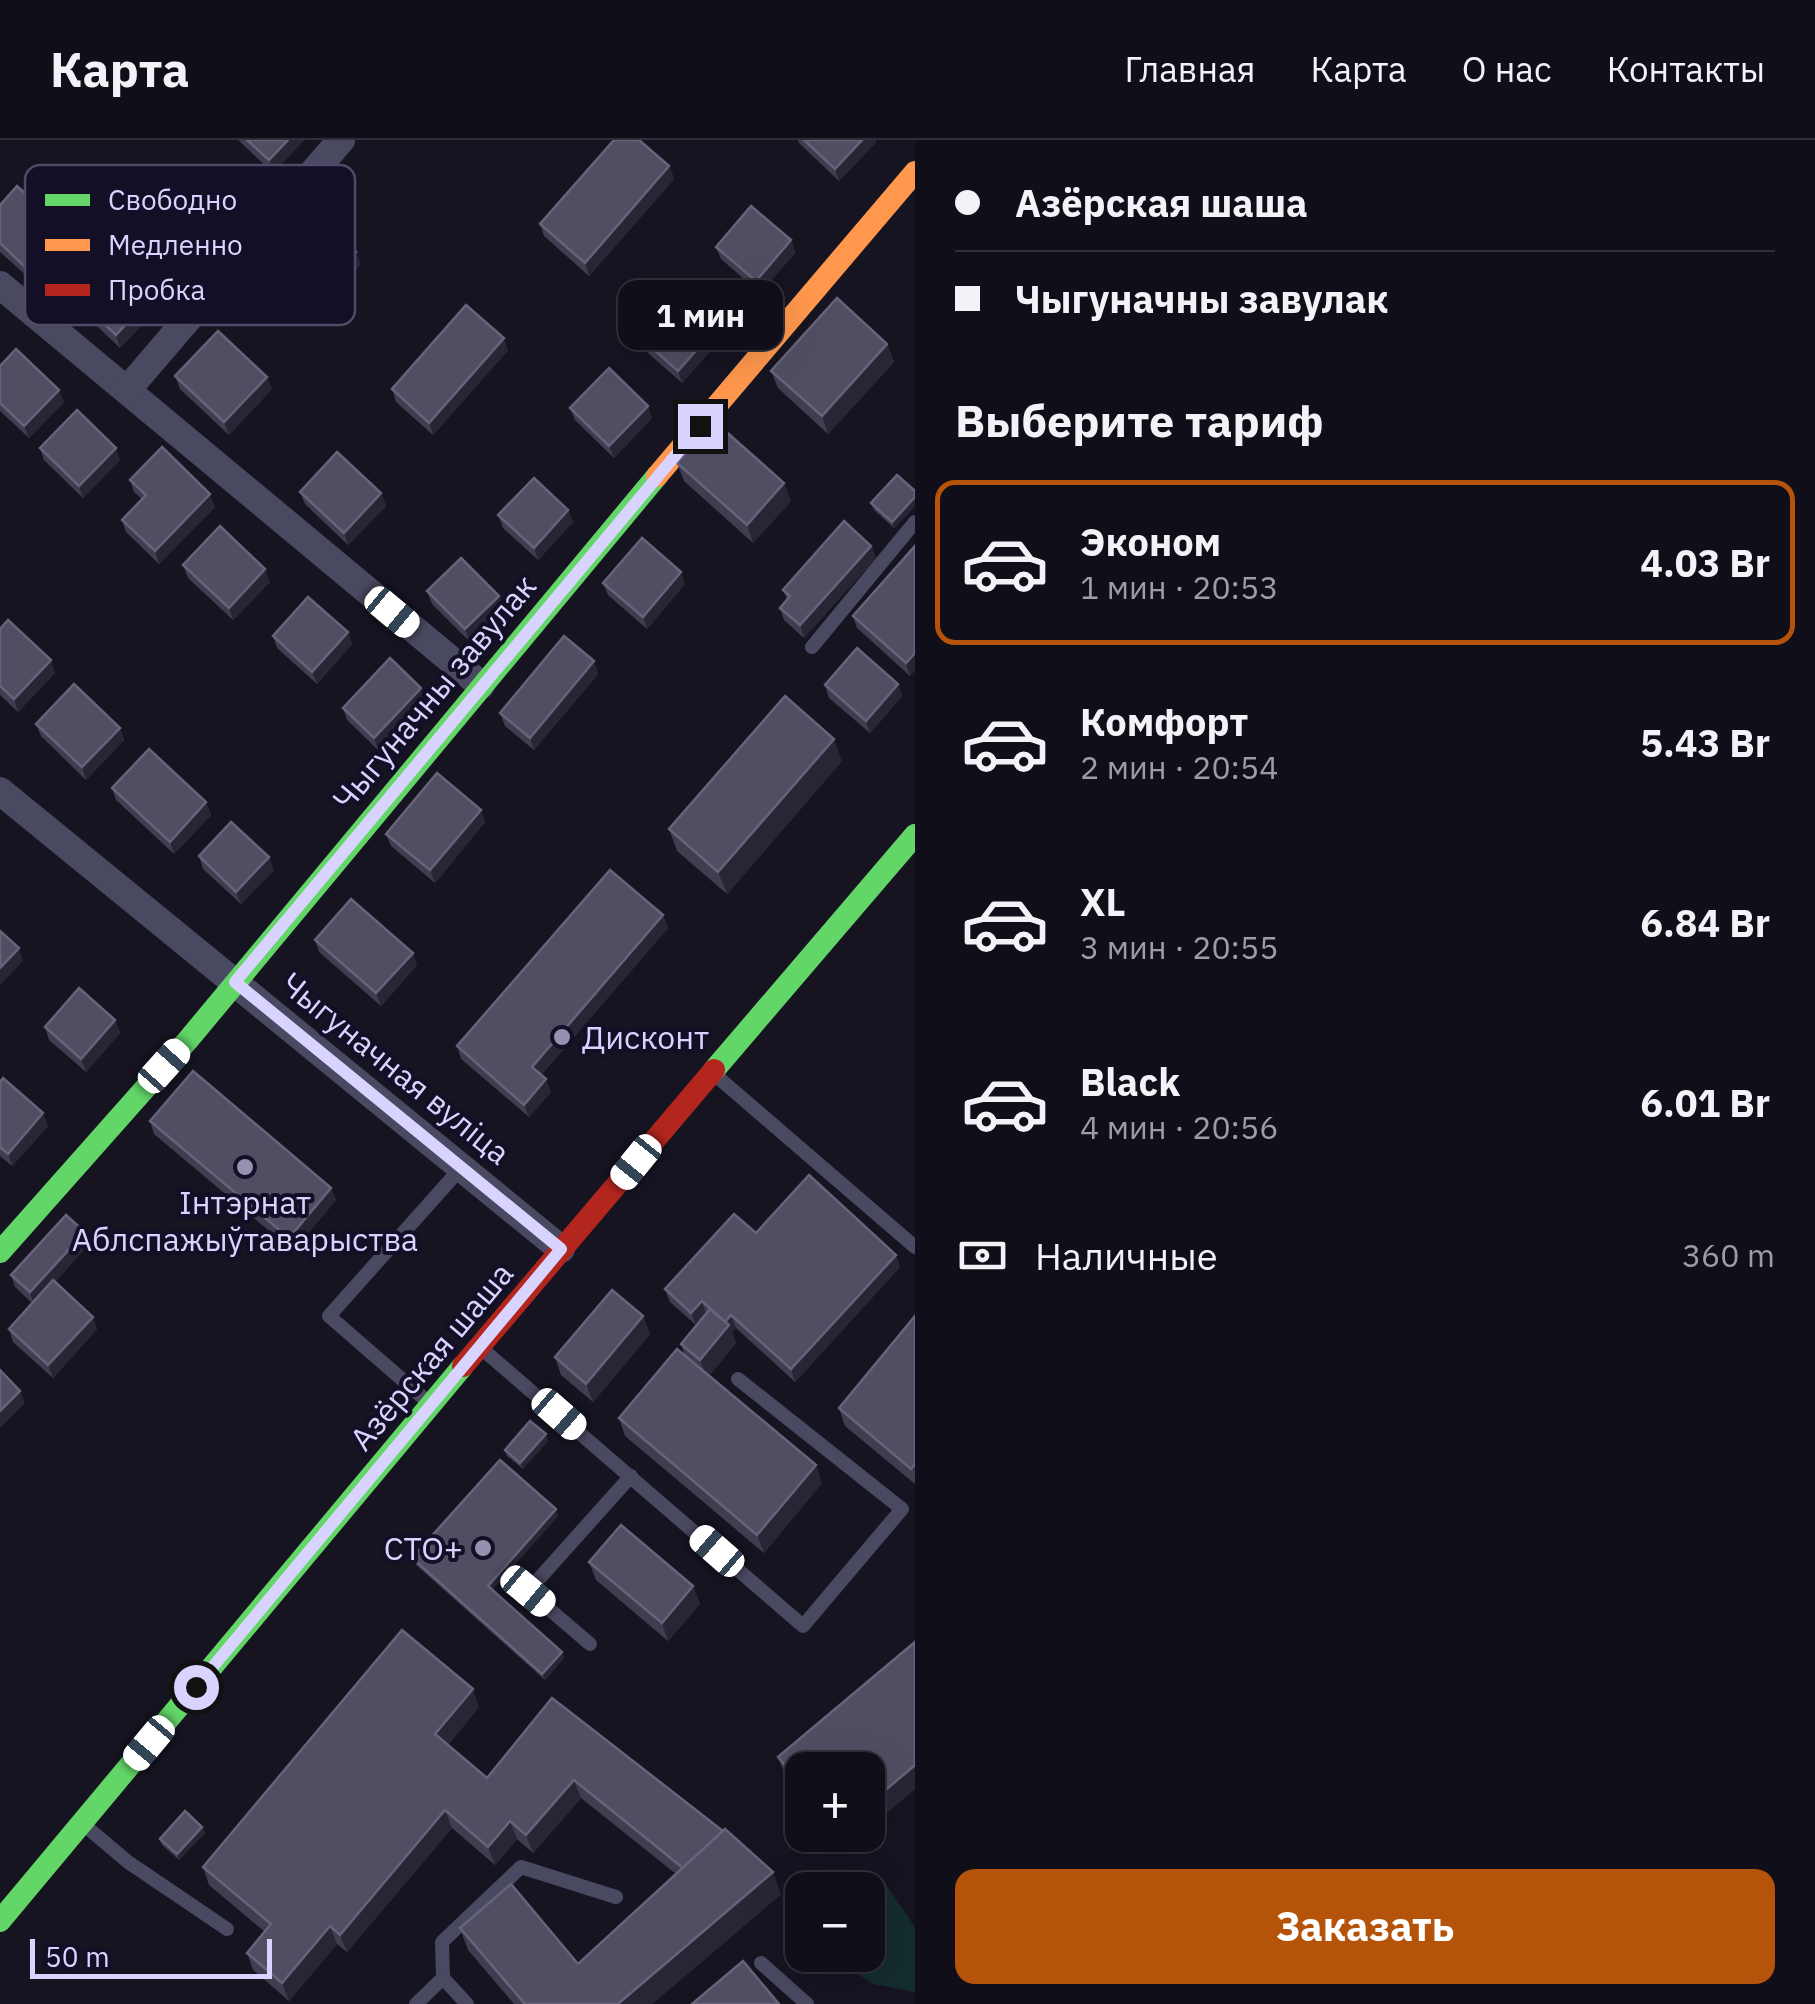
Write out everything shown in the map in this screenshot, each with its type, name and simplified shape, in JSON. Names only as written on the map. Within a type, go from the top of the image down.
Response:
[{"type":"main road","name":"Чыгуначны завулак","points":[[0,1252],[188,1040],[481,685],[915,172]]},
{"type":"main road","name":"Азёрская шаша","points":[[0,1921],[561,1249],[915,835]]},
{"type":"street","points":[[320,165],[341,140]]},
{"type":"street","points":[[0,286],[25,306]]},
{"type":"street","points":[[48,325],[481,685]]},
{"type":"street","points":[[128,390],[183,325]]},
{"type":"street","name":"Чыгуначная вуліца","points":[[0,791],[561,1249]]},
{"type":"lane","points":[[812,647],[915,522]]},
{"type":"lane","points":[[712,1072],[915,1247]]},
{"type":"lane","points":[[432,1405],[329,1316],[461,1168]]},
{"type":"lane","points":[[481,1348],[802,1626],[902,1509],[738,1379]]},
{"type":"lane","points":[[590,1644],[528,1591],[631,1476]]},
{"type":"lane","points":[[82,1824],[128,1862],[226,1929]]},
{"type":"lane","points":[[466,2004],[443,1978],[442,1942],[521,1867],[616,1896]]},
{"type":"lane","points":[[761,1963],[807,2004]]},
{"type":"lane","points":[[416,2004],[443,1978]]},
{"type":"green space","points":[[885,1883],[915,1927],[915,1992],[873,1984],[855,1972],[885,1972]]},
{"type":"building","points":[[247,140],[288,140],[269,160]]},
{"type":"building","points":[[614,140],[639,140],[669,166],[585,263],[540,224]]},
{"type":"building","points":[[804,140],[862,140],[835,169]]},
{"type":"building","points":[[17,186],[25,193],[24,266],[0,243],[0,205]]},
{"type":"building","points":[[751,206],[791,240],[756,281],[716,247]]},
{"type":"building","points":[[680,281],[724,319],[678,371],[635,333]]},
{"type":"building","points":[[837,298],[887,344],[822,416],[771,371]]},
{"type":"building","points":[[466,305],[504,338],[429,423],[392,389]]},
{"type":"building","points":[[105,325],[125,325],[116,335]]},
{"type":"building","points":[[218,331],[267,377],[224,422],[175,376]]},
{"type":"building","points":[[16,349],[59,390],[24,426],[0,403],[0,366]]},
{"type":"building","points":[[609,368],[648,406],[609,446],[570,408]]},
{"type":"building","points":[[77,410],[116,448],[79,486],[40,448]]},
{"type":"building","points":[[714,421],[784,483],[747,525],[677,463]]},
{"type":"building","points":[[162,447],[210,494],[155,551],[122,520],[146,495],[130,480]]},
{"type":"building","points":[[337,452],[381,493],[344,533],[300,492]]},
{"type":"building","points":[[897,475],[915,491],[915,497],[892,522],[871,503]]},
{"type":"building","points":[[534,478],[568,510],[534,548],[498,515]]},
{"type":"building","points":[[844,521],[871,546],[800,625],[780,608],[790,596],[783,590]]},
{"type":"building","points":[[220,526],[265,569],[229,608],[183,565]]},
{"type":"building","points":[[642,538],[681,572],[643,617],[603,583]]},
{"type":"building","points":[[915,546],[915,653],[906,663],[853,616]]},
{"type":"building","points":[[461,558],[499,596],[465,629],[427,591]]},
{"type":"building","points":[[308,597],[348,632],[312,672],[273,636]]},
{"type":"building","points":[[8,620],[51,660],[14,699],[0,686],[0,629]]},
{"type":"building","points":[[564,636],[594,661],[530,738],[500,713]]},
{"type":"building","points":[[857,648],[898,684],[866,721],[825,685]]},
{"type":"building","points":[[390,658],[421,688],[374,738],[343,708]]},
{"type":"building","points":[[74,684],[120,728],[82,767],[36,724]]},
{"type":"building","points":[[785,696],[834,739],[718,872],[669,829]]},
{"type":"building","points":[[149,749],[206,802],[170,842],[112,788]]},
{"type":"building","points":[[437,773],[481,810],[430,870],[386,834]]},
{"type":"building","points":[[231,822],[269,857],[236,892],[199,856]]},
{"type":"building","points":[[610,870],[663,915],[532,1067],[546,1079],[524,1105],[457,1046]]},
{"type":"building","points":[[351,899],[413,953],[376,993],[315,940]]},
{"type":"building","points":[[0,931],[19,948],[0,968]]},
{"type":"building","points":[[79,988],[115,1020],[81,1059],[45,1027]]},
{"type":"building","name":"Інтэрнат Аблспажыўтаварыства","points":[[193,1071],[331,1188],[289,1238],[150,1121]]},
{"type":"building","points":[[3,1078],[43,1113],[8,1154],[0,1147]]},
{"type":"building","points":[[809,1175],[896,1255],[791,1369],[731,1315],[725,1322],[702,1301],[691,1313],[665,1289],[734,1214],[756,1233]]},
{"type":"building","points":[[66,1215],[85,1232],[30,1292],[11,1275]]},
{"type":"building","points":[[53,1280],[93,1317],[48,1365],[9,1329]]},
{"type":"building","points":[[612,1290],[643,1316],[586,1384],[555,1357]]},
{"type":"building","points":[[710,1309],[729,1325],[700,1360],[681,1344]]},
{"type":"building","points":[[915,1316],[915,1464],[911,1469],[839,1408]]},
{"type":"building","points":[[677,1349],[816,1465],[757,1535],[619,1418]]},
{"type":"building","points":[[0,1370],[20,1391],[0,1411]]},
{"type":"building","points":[[530,1421],[546,1434],[520,1463],[505,1450]]},
{"type":"building","points":[[500,1460],[556,1509],[488,1586],[562,1652],[542,1674],[412,1558]]},
{"type":"building","points":[[621,1525],[693,1586],[662,1623],[589,1562]]},
{"type":"building","points":[[402,1630],[473,1689],[435,1734],[487,1778],[552,1698],[723,1831],[683,1868],[574,1780],[526,1835],[510,1821],[488,1847],[445,1810],[340,1935],[330,1926],[282,1983],[247,1953],[271,1924],[203,1867]]},
{"type":"building","points":[[915,1642],[915,1765],[885,1791],[885,1752],[785,1752],[785,1765],[778,1757]]},
{"type":"building","points":[[185,1811],[202,1827],[177,1854],[160,1839]]},
{"type":"building","points":[[725,1829],[773,1872],[618,2004],[525,2004],[460,1928],[511,1884],[578,1964]]},
{"type":"building","points":[[743,1961],[779,2004],[692,2004]]},
{"type":"traffic: fast","points":[[0,1252],[188,1040],[657,476]]},
{"type":"traffic: fast","points":[[714,1070],[915,835]]},
{"type":"traffic: fast","points":[[0,1921],[463,1366]]},
{"type":"traffic: slow","points":[[657,476],[915,172]]},
{"type":"traffic: jam","points":[[463,1366],[714,1070]]},
{"type":"place","name":"Дисконт","points":[[562,1037]]},
{"type":"place","name":"Інтэрнат Аблспажыўтаварыства","points":[[245,1167]]},
{"type":"place","name":"СТО+","points":[[483,1548]]},
{"type":"route","points":[[196,1687],[561,1249],[235,982],[700,426]]}]
